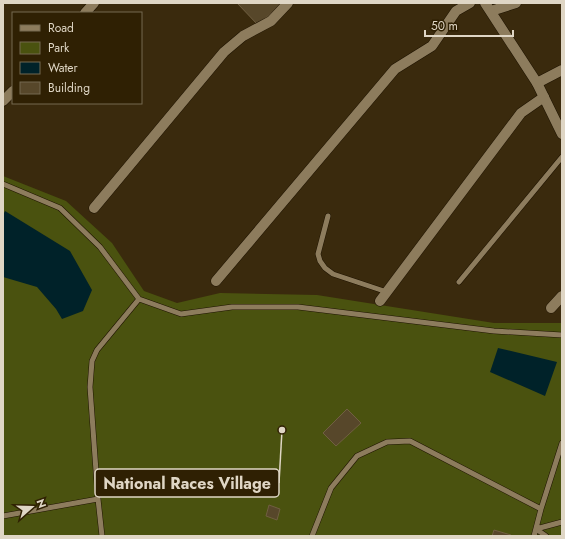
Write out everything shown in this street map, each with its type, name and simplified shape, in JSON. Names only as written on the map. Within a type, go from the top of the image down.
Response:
[{"type":"street","points":[[86,12],[94,3]]},
{"type":"street","points":[[94,208],[224,52],[243,36],[271,21],[288,3]]},
{"type":"street","points":[[216,281],[395,69],[432,46],[456,11],[470,3]]},
{"type":"street","points":[[516,3],[488,7],[537,83],[562,134]]},
{"type":"street","points":[[537,83],[562,70]]},
{"type":"street","points":[[380,301],[521,113],[544,97]]},
{"type":"street","points":[[551,308],[562,296]]},
{"type":"lane","points":[[459,282],[562,158]]},
{"type":"lane","points":[[3,184],[60,208],[100,247],[140,299],[181,314],[232,306],[298,307],[494,331],[562,335]]},
{"type":"lane","points":[[328,216],[318,254],[320,261],[325,268],[333,274],[387,292]]},
{"type":"lane","points":[[102,536],[90,387],[92,361],[97,350],[140,299]]},
{"type":"lane","points":[[312,536],[331,488],[357,456],[387,442],[410,440],[541,509]]},
{"type":"lane","points":[[534,536],[562,443]]},
{"type":"lane","points":[[3,516],[98,499]]},
{"type":"lane","points":[[536,529],[562,522]]},
{"type":"lane","points":[[536,529],[546,536]]},
{"type":"green space","points":[[3,176],[66,201],[112,243],[144,291],[177,303],[220,293],[317,295],[494,323],[562,323],[562,536],[3,536]]},
{"type":"water","points":[[5,211],[70,251],[92,290],[83,311],[62,319],[56,309],[37,287],[3,277],[3,215]]},
{"type":"water","points":[[498,348],[557,362],[545,396],[490,372]]},
{"type":"building","points":[[237,3],[282,3],[258,25]]},
{"type":"building","points":[[347,409],[361,423],[336,446],[323,433]]},
{"type":"building","points":[[269,505],[280,509],[277,520],[266,516]]},
{"type":"building","points":[[494,530],[511,535],[492,536]]},
{"type":"place","name":"National Races Village","points":[[282,430]]}]
